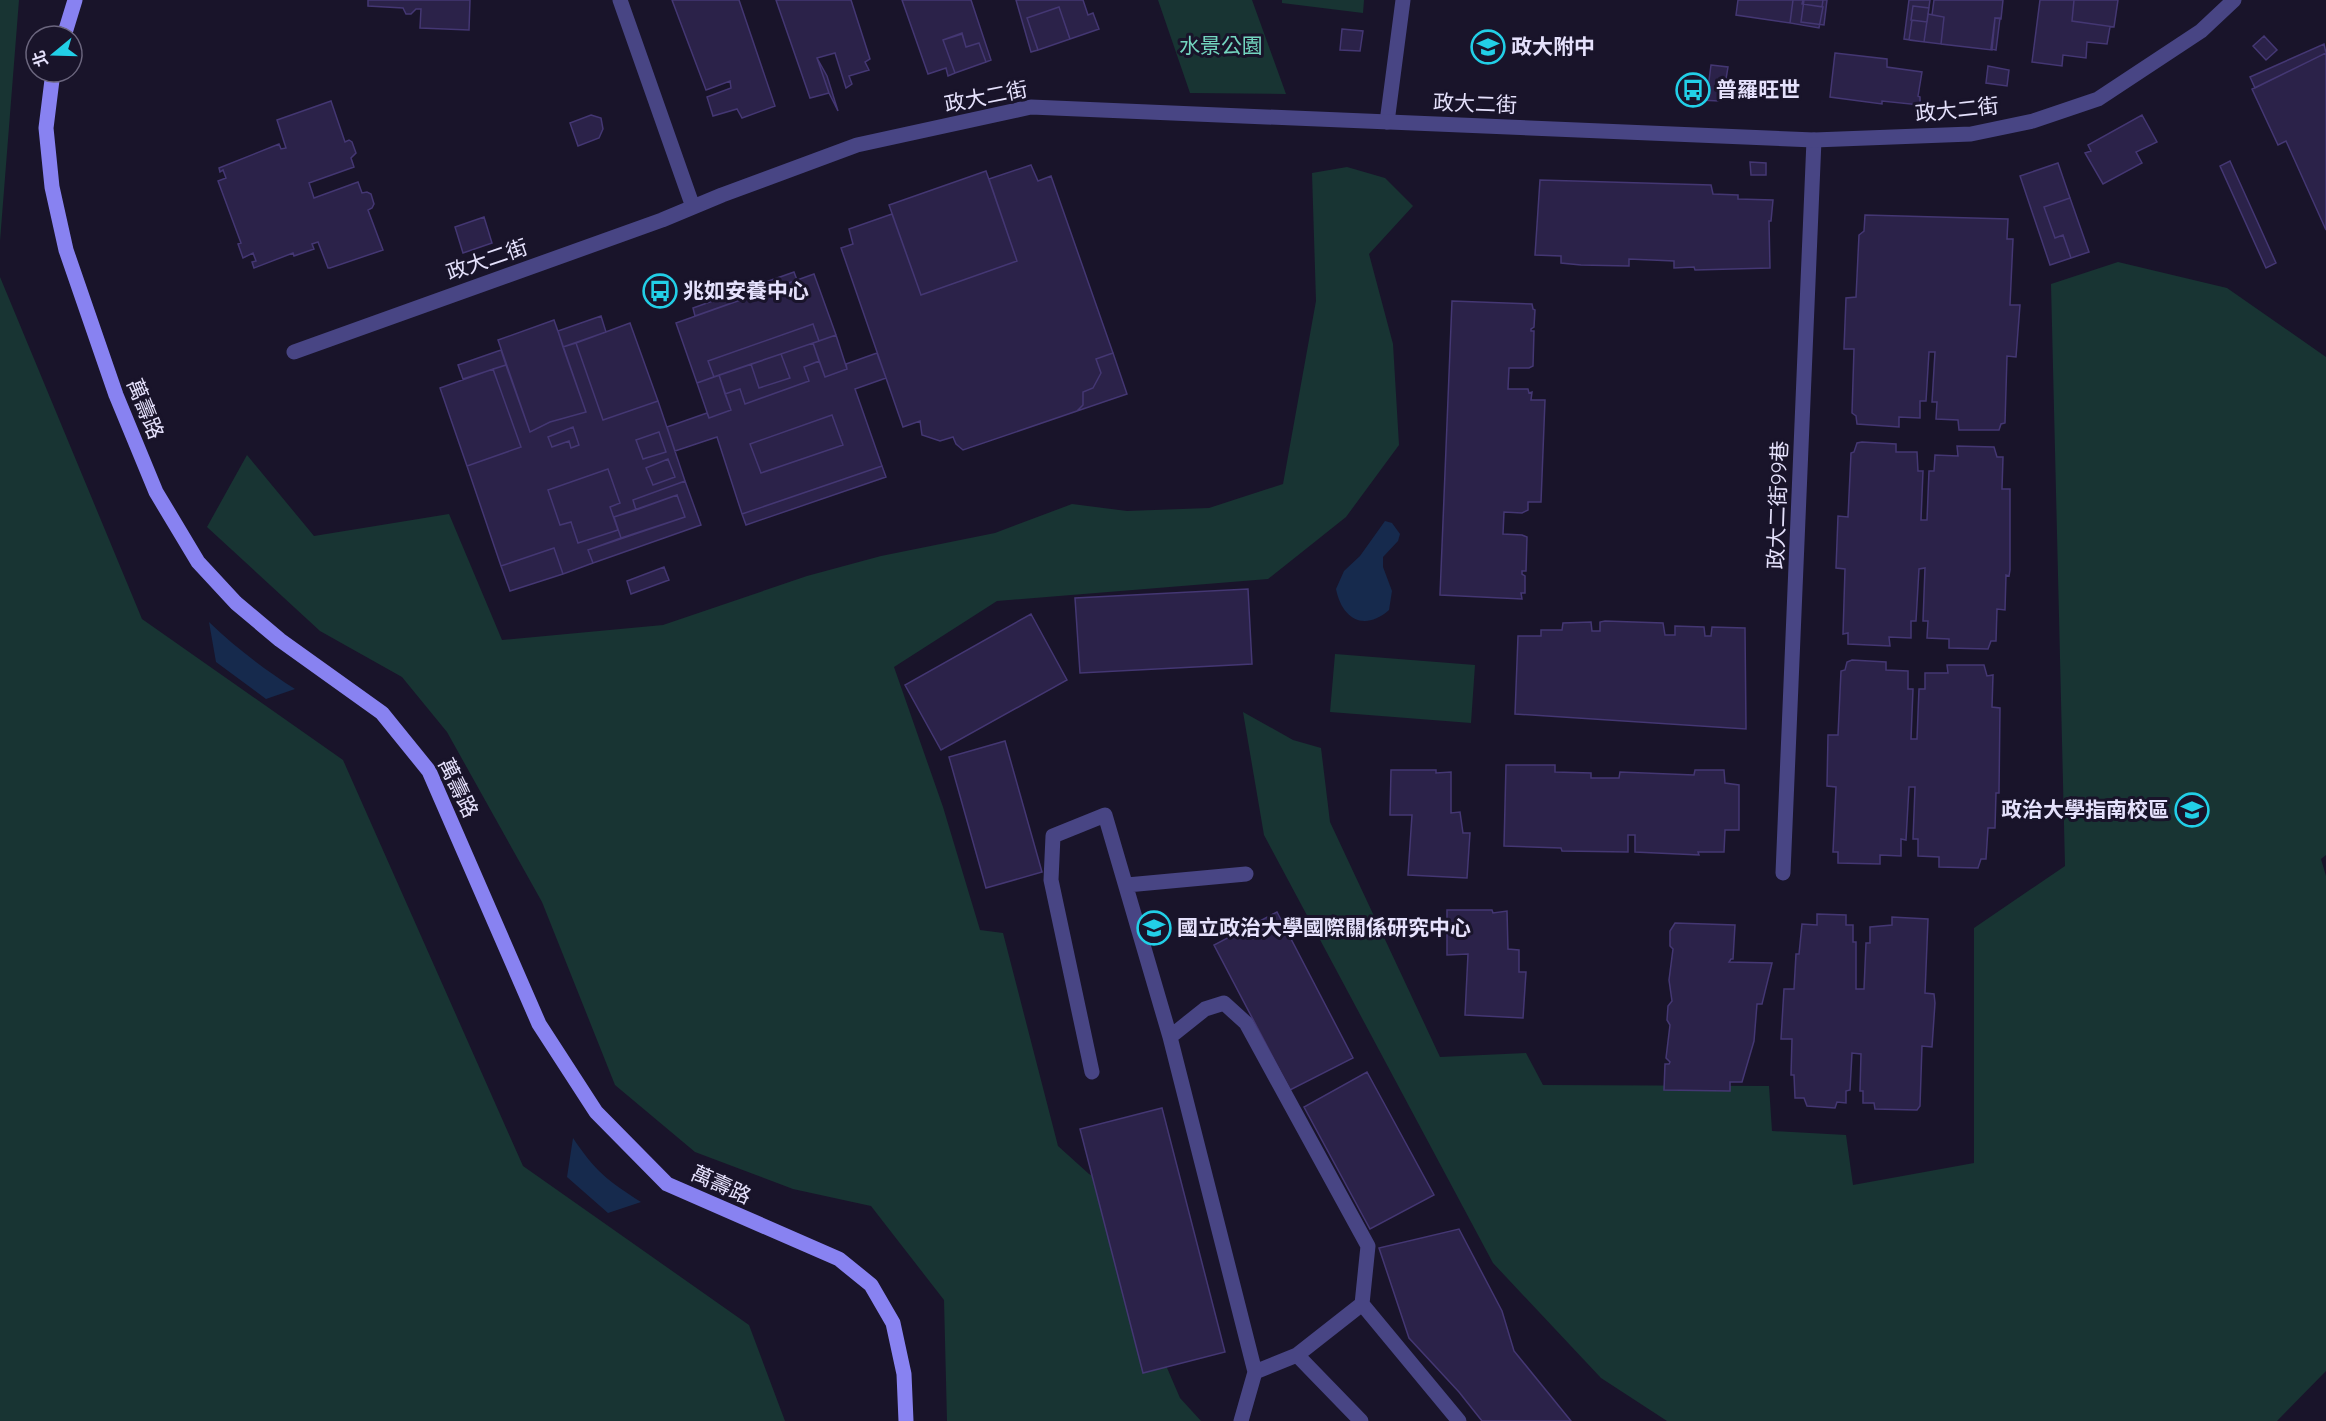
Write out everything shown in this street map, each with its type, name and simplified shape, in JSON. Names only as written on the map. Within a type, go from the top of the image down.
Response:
[{"type":"street","points":[[68,24],[75,0]]},
{"type":"street","points":[[620,0],[693,207]]},
{"type":"street","points":[[1387,122],[1403,0]]},
{"type":"street","name":"政大二街","points":[[294,352],[662,220],[857,145],[1031,107],[1814,140],[1971,134],[2033,121],[2098,99],[2201,30],[2234,0]]},
{"type":"street","name":"萬壽路","points":[[52,84],[46,128],[52,187],[66,250],[116,395],[156,492],[198,562],[236,603],[280,640],[382,713],[429,771],[539,1024],[596,1112],[668,1184],[839,1259],[871,1285],[893,1323],[904,1374],[906,1421]]},
{"type":"street","name":"政大二街99巷","points":[[1784,873],[1814,140]]},
{"type":"street","points":[[1092,1071],[1051,880],[1053,836],[1105,814],[1170,1037],[1255,1372],[1241,1421]]},
{"type":"street","points":[[1127,885],[1246,874]]},
{"type":"street","points":[[1170,1037],[1205,1009],[1224,1002],[1246,1023],[1368,1246],[1362,1304],[1459,1421]]},
{"type":"street","points":[[1255,1372],[1297,1355],[1362,1304]]},
{"type":"street","points":[[1297,1355],[1361,1421]]},
{"type":"green space","points":[[0,0],[19,0],[0,241]]},
{"type":"green space","name":"水景公園","points":[[1158,0],[1252,0],[1286,94],[1190,93]]},
{"type":"green space","points":[[1282,0],[1364,0],[1363,13],[1282,3]]},
{"type":"green space","points":[[1347,167],[1385,178],[1413,206],[1369,254],[1393,344],[1399,445],[1346,517],[1268,579],[997,601],[894,667],[943,807],[980,930],[1003,933],[1058,1146],[1089,1174],[1113,1186],[1146,1319],[1180,1398],[1201,1421],[947,1421],[944,1300],[871,1206],[793,1189],[695,1152],[615,1085],[542,902],[447,732],[402,677],[320,631],[207,527],[247,455],[314,536],[449,514],[502,640],[663,625],[807,576],[881,556],[995,533],[1072,504],[1127,511],[1209,508],[1283,484],[1316,301],[1312,173]]},
{"type":"green space","name":"政治大學指南校區","points":[[2118,262],[2227,288],[2326,357],[2326,855],[2321,859],[2326,876],[2326,1371],[2277,1421],[1667,1421],[1601,1378],[1493,1263],[1264,835],[1243,712],[1293,740],[1321,748],[1330,822],[1440,1057],[1526,1053],[1543,1085],[1769,1086],[1772,1131],[1846,1135],[1853,1185],[1974,1163],[1974,928],[2065,866],[2051,284]]},
{"type":"green space","points":[[0,277],[142,619],[343,760],[523,1166],[749,1325],[785,1421],[0,1421]]},
{"type":"green space","points":[[1335,654],[1475,665],[1471,723],[1330,712]]},
{"type":"water","points":[[1385,521],[1392,523],[1400,534],[1398,541],[1383,557],[1383,567],[1392,591],[1389,610],[1371,620],[1355,619],[1343,608],[1336,589],[1344,571],[1360,556]]},
{"type":"water","points":[[209,622],[229,641],[295,689],[266,699],[216,662]]},
{"type":"water","points":[[573,1138],[588,1159],[603,1174],[641,1202],[608,1213],[567,1177]]},
{"type":"building","points":[[368,0],[470,0],[469,30],[420,28],[421,9],[406,14],[403,8],[368,6]]},
{"type":"building","points":[[672,0],[739,0],[775,106],[742,118],[737,109],[713,116],[707,97],[731,88],[730,81],[706,90]]},
{"type":"building","points":[[776,0],[851,0],[870,59],[865,62],[869,70],[849,76],[852,84],[846,88],[835,53],[817,58],[829,93],[810,98]]},
{"type":"building","points":[[902,0],[971,0],[991,60],[986,62],[979,43],[966,47],[962,34],[943,40],[955,73],[948,76],[946,68],[928,74]]},
{"type":"building","points":[[1016,0],[1083,0],[1088,15],[1093,13],[1099,29],[1070,39],[1059,7],[1027,18],[1038,50],[1031,52]]},
{"type":"building","points":[[1738,0],[1793,0],[1790,23],[1736,15]]},
{"type":"building","points":[[1793,0],[1803,0],[1802,4],[1823,7],[1819,28],[1790,23]]},
{"type":"building","points":[[1803,0],[1823,0],[1822,7],[1802,4]]},
{"type":"building","points":[[1804,0],[1827,0],[1824,25],[1801,22]]},
{"type":"building","points":[[1909,0],[1930,0],[1924,42],[1904,39]]},
{"type":"building","points":[[1934,0],[2003,0],[2001,19],[1995,18],[1992,50],[1941,44],[1944,17],[1932,15]]},
{"type":"building","points":[[2040,0],[2118,0],[2114,27],[2110,27],[2107,44],[2087,42],[2086,58],[2063,55],[2062,66],[2032,62]]},
{"type":"building","points":[[2074,0],[2118,0],[2114,27],[2072,21]]},
{"type":"building","points":[[1913,6],[1929,8],[1927,22],[1911,20]]},
{"type":"building","points":[[1059,7],[1070,39],[1038,50],[1027,18]]},
{"type":"building","points":[[1928,14],[1944,17],[1941,44],[1909,40],[1912,20],[1927,22]]},
{"type":"building","points":[[1995,18],[2000,18],[1996,50],[1991,49]]},
{"type":"building","points":[[1342,29],[1363,31],[1360,51],[1340,50]]},
{"type":"building","points":[[962,33],[966,47],[979,43],[986,62],[955,73],[943,40]]},
{"type":"building","points":[[2264,36],[2277,50],[2266,60],[2253,46]]},
{"type":"building","points":[[2324,44],[2326,53],[2255,88],[2250,77]]},
{"type":"building","points":[[1835,53],[1887,59],[1887,67],[1922,72],[1918,96],[1920,105],[1882,101],[1882,104],[1830,97]]},
{"type":"building","points":[[2326,53],[2326,230],[2286,141],[2278,145],[2252,89]]},
{"type":"building","points":[[817,58],[827,76],[838,111],[829,93]]},
{"type":"building","points":[[1711,65],[1728,67],[1724,91],[1720,90],[1719,101],[1699,100],[1700,88],[1708,88]]},
{"type":"building","points":[[1988,66],[2009,70],[2007,86],[1986,83]]},
{"type":"building","points":[[331,101],[345,142],[349,140],[352,142],[356,153],[351,158],[354,167],[309,183],[314,198],[358,182],[362,193],[371,194],[374,204],[368,210],[383,250],[328,268],[318,242],[312,244],[314,249],[294,256],[293,253],[254,268],[252,262],[256,261],[253,253],[243,258],[238,244],[241,243],[218,181],[226,178],[223,170],[220,172],[219,168],[279,144],[281,149],[286,148],[277,120]]},
{"type":"building","points":[[591,115],[601,118],[603,129],[599,138],[578,146],[570,123]]},
{"type":"building","points":[[2142,115],[2157,142],[2136,152],[2142,163],[2103,184],[2085,153],[2091,151],[2088,145]]},
{"type":"building","points":[[2230,161],[2276,263],[2266,268],[2220,166]]},
{"type":"building","points":[[1750,162],[1766,163],[1766,175],[1751,175]]},
{"type":"building","points":[[2058,163],[2070,198],[2044,207],[2055,238],[2063,235],[2071,258],[2050,265],[2020,176]]},
{"type":"building","points":[[1031,165],[1038,181],[1051,176],[1113,353],[1096,359],[1101,373],[1093,388],[1083,392],[1083,405],[1077,411],[963,450],[956,444],[953,437],[940,441],[922,435],[920,421],[903,427],[841,248],[853,244],[849,229],[892,214],[921,295],[1017,261],[989,179]]},
{"type":"building","points":[[986,171],[1017,261],[921,295],[889,205]]},
{"type":"building","points":[[1540,180],[1711,185],[1713,194],[1738,195],[1738,199],[1773,200],[1771,221],[1769,221],[1770,268],[1695,270],[1694,267],[1674,268],[1674,261],[1629,259],[1629,266],[1581,265],[1561,263],[1561,256],[1535,255]]},
{"type":"building","points":[[2070,198],[2089,252],[2071,258],[2063,235],[2055,238],[2044,207]]},
{"type":"building","points":[[1865,215],[2008,219],[2007,239],[2013,239],[2010,305],[2020,305],[2016,357],[2007,356],[2005,423],[2001,424],[1999,430],[1959,430],[1958,420],[1936,419],[1937,402],[1932,402],[1935,352],[1929,352],[1926,401],[1920,401],[1920,418],[1899,417],[1899,427],[1857,424],[1856,416],[1852,413],[1854,349],[1844,349],[1846,298],[1856,297],[1859,235],[1864,231]]},
{"type":"building","points":[[484,217],[492,243],[463,253],[455,227]]},
{"type":"building","points":[[794,272],[797,280],[695,316],[693,308]]},
{"type":"building","points":[[814,274],[836,335],[819,341],[813,324],[708,361],[714,377],[697,383],[676,323]]},
{"type":"building","points":[[1452,301],[1532,304],[1535,310],[1534,327],[1531,329],[1534,331],[1533,366],[1509,368],[1508,389],[1528,389],[1529,393],[1532,392],[1531,400],[1545,400],[1541,502],[1528,502],[1528,510],[1522,513],[1504,512],[1503,534],[1527,537],[1526,571],[1522,571],[1525,576],[1525,593],[1521,593],[1522,599],[1440,595]]},
{"type":"building","points":[[601,316],[606,332],[563,347],[558,331]]},
{"type":"building","points":[[554,320],[586,412],[550,422],[530,432],[498,340]]},
{"type":"building","points":[[630,323],[658,401],[603,420],[576,343]]},
{"type":"building","points":[[813,324],[819,341],[714,377],[708,361]]},
{"type":"building","points":[[836,335],[847,369],[825,377],[813,343]]},
{"type":"building","points":[[576,343],[603,420],[658,401],[685,481],[633,500],[636,510],[614,517],[621,538],[588,550],[593,563],[563,574],[554,548],[501,566],[467,466],[521,447],[493,369],[506,365],[530,432],[550,422],[586,412],[563,347]]},
{"type":"building","points":[[813,343],[819,361],[804,367],[809,381],[745,404],[740,389],[725,394],[719,375],[751,364],[759,388],[790,378],[781,354]]},
{"type":"building","points":[[501,350],[506,365],[463,379],[458,365]]},
{"type":"building","points":[[877,353],[886,378],[855,389],[882,466],[742,514],[717,437],[675,451],[667,427],[707,413],[709,418],[731,410],[725,394],[740,389],[745,404],[809,381],[804,367],[819,361],[825,377],[847,369],[846,364]]},
{"type":"building","points":[[1113,353],[1127,394],[1077,411],[1083,405],[1083,392],[1093,388],[1101,373],[1096,359]]},
{"type":"building","points":[[781,354],[790,378],[759,388],[751,364]]},
{"type":"building","points":[[493,369],[521,447],[467,466],[440,388]]},
{"type":"building","points":[[719,375],[731,410],[709,418],[697,383]]},
{"type":"building","points":[[832,415],[843,445],[761,473],[750,444]]},
{"type":"building","points":[[573,427],[579,445],[571,448],[569,441],[552,447],[548,437]]},
{"type":"building","points":[[659,432],[666,452],[643,459],[636,440]]},
{"type":"building","points":[[1857,443],[1896,444],[1896,452],[1917,452],[1918,471],[1923,471],[1921,520],[1927,520],[1929,471],[1934,471],[1935,455],[1958,456],[1957,446],[1994,447],[1997,457],[2003,457],[2002,489],[2010,489],[2010,570],[2009,576],[2006,575],[2005,610],[1997,609],[1996,641],[1991,641],[1988,649],[1949,648],[1949,639],[1927,638],[1928,621],[1923,621],[1925,568],[1919,569],[1916,621],[1911,621],[1911,638],[1889,637],[1890,646],[1848,644],[1848,633],[1843,634],[1845,569],[1836,568],[1838,516],[1848,517],[1851,453],[1854,452]]},
{"type":"building","points":[[668,459],[675,477],[653,485],[646,468]]},
{"type":"building","points":[[882,466],[886,477],[746,525],[742,514]]},
{"type":"building","points":[[608,469],[620,503],[610,507],[618,530],[578,543],[571,522],[560,525],[548,490]]},
{"type":"building","points":[[685,481],[701,525],[593,563],[588,550],[685,517],[677,495],[636,510],[633,500]]},
{"type":"building","points":[[677,495],[685,517],[621,538],[614,517]]},
{"type":"building","points":[[677,495],[685,517],[621,538],[614,517]]},
{"type":"building","points":[[554,548],[563,574],[510,591],[501,566]]},
{"type":"building","points":[[664,567],[669,580],[631,594],[627,581]]},
{"type":"building","points":[[1248,589],[1252,664],[1080,673],[1075,598]]},
{"type":"building","points":[[1031,614],[1067,680],[941,750],[905,685]]},
{"type":"building","points":[[1591,622],[1592,631],[1600,631],[1600,622],[1663,623],[1665,635],[1675,635],[1675,626],[1704,627],[1705,636],[1711,636],[1712,627],[1745,628],[1746,729],[1515,714],[1518,636],[1541,636],[1541,630],[1562,630],[1563,623]]},
{"type":"building","points":[[1852,660],[1886,662],[1886,670],[1908,671],[1908,689],[1913,689],[1911,739],[1917,739],[1919,689],[1925,689],[1925,673],[1948,673],[1947,665],[1984,665],[1987,676],[1993,675],[1992,707],[2000,708],[1999,793],[1996,793],[1995,828],[1988,828],[1986,859],[1981,859],[1978,868],[1939,867],[1939,857],[1918,856],[1918,839],[1913,839],[1915,787],[1909,787],[1906,840],[1901,839],[1901,856],[1880,855],[1880,864],[1838,863],[1838,852],[1833,852],[1836,787],[1827,786],[1828,735],[1838,735],[1841,671],[1845,670],[1847,662]]},
{"type":"building","points":[[1005,741],[1042,872],[986,888],[949,757]]},
{"type":"building","points":[[1506,765],[1555,765],[1555,772],[1591,773],[1591,778],[1619,778],[1620,772],[1694,775],[1695,770],[1724,770],[1725,783],[1739,785],[1739,830],[1725,830],[1724,852],[1698,852],[1699,855],[1635,852],[1635,835],[1628,835],[1628,852],[1562,851],[1561,848],[1504,846]]},
{"type":"building","points":[[1391,770],[1451,772],[1451,813],[1460,812],[1463,833],[1470,833],[1467,878],[1408,875],[1412,815],[1390,815]]},
{"type":"building","points":[[1447,910],[1492,910],[1493,913],[1507,911],[1508,949],[1519,950],[1519,972],[1526,972],[1523,1018],[1465,1015],[1468,954],[1447,955]]},
{"type":"building","points":[[1277,912],[1353,1058],[1290,1090],[1214,945]]},
{"type":"building","points":[[1817,914],[1846,915],[1846,925],[1853,925],[1853,942],[1856,942],[1856,989],[1864,989],[1866,943],[1870,943],[1870,927],[1892,925],[1892,917],[1928,919],[1925,993],[1934,994],[1935,1003],[1932,1047],[1922,1046],[1920,1106],[1917,1110],[1875,1109],[1874,1103],[1863,1103],[1863,1091],[1860,1091],[1861,1054],[1852,1053],[1850,1090],[1846,1091],[1846,1103],[1837,1102],[1835,1108],[1807,1106],[1804,1098],[1795,1098],[1794,1075],[1791,1075],[1792,1039],[1781,1039],[1784,989],[1794,989],[1796,954],[1799,954],[1802,924],[1817,925]]},
{"type":"building","points":[[1675,923],[1735,925],[1733,959],[1729,962],[1772,963],[1762,1004],[1757,1004],[1754,1041],[1742,1082],[1730,1082],[1730,1091],[1664,1090],[1665,1064],[1670,1062],[1666,1058],[1670,1025],[1667,1020],[1668,1006],[1672,1001],[1669,980],[1673,949],[1670,946],[1670,931]]},
{"type":"building","points":[[1367,1072],[1434,1195],[1370,1229],[1304,1107]]},
{"type":"building","points":[[1162,1108],[1225,1352],[1143,1373],[1080,1129]]},
{"type":"building","points":[[1459,1229],[1502,1311],[1514,1351],[1571,1421],[1482,1421],[1459,1392],[1409,1338],[1379,1248]]},
{"type":"place","name":"政大附中","points":[[1488,47]]},
{"type":"place","name":"普羅旺世","points":[[1693,90]]},
{"type":"place","name":"兆如安養中心","points":[[660,291]]},
{"type":"place","name":"政治大學指南校區","points":[[2192,810]]},
{"type":"place","name":"國立政治大學國際關係研究中心","points":[[1154,928]]}]
